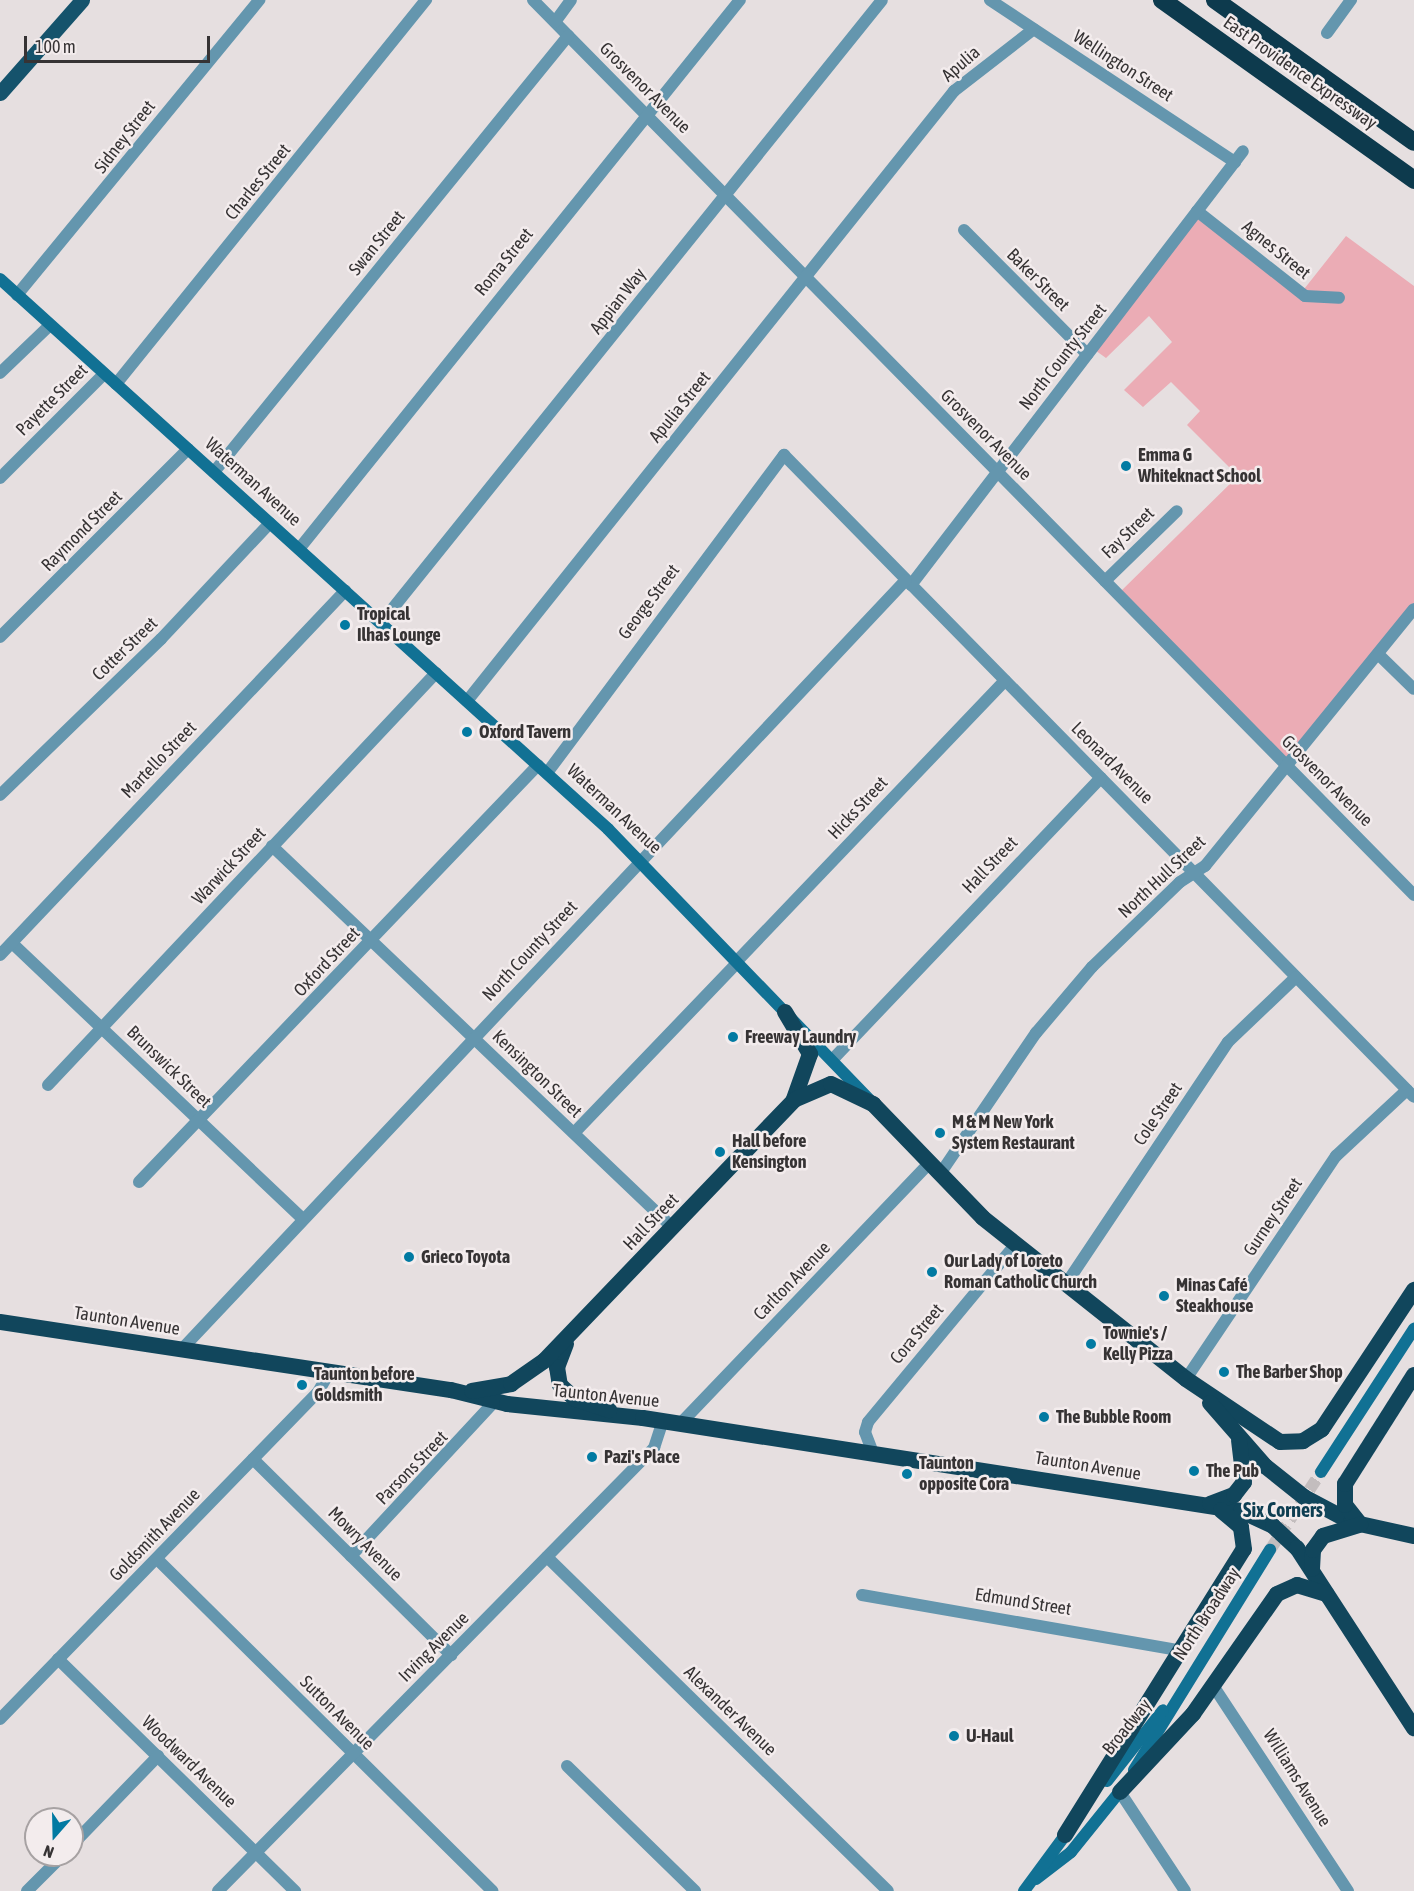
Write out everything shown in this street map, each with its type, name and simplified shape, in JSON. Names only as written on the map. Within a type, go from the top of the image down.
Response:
[{"type":"highway","name":"East Providence Expressway","points":[[1162,0],[1414,180]]},
{"type":"highway","name":"East Providence Expressway","points":[[1215,0],[1414,142]]},
{"type":"highway","points":[[786,1012],[810,1054],[807,1073],[791,1104]]},
{"type":"highway","name":"Hall Street","points":[[451,1390],[511,1384],[577,1329],[791,1104],[831,1083],[873,1104]]},
{"type":"highway","name":"Waterman Avenue","points":[[873,1104],[934,1168],[1016,1245],[1186,1379]]},
{"type":"highway","points":[[1186,1379],[1274,1439],[1309,1439],[1329,1421],[1414,1290]]},
{"type":"highway","name":"Taunton Avenue","points":[[0,1322],[451,1390],[495,1401],[643,1418],[1209,1504]]},
{"type":"highway","points":[[577,1329],[557,1367],[564,1390],[582,1402],[643,1418]]},
{"type":"highway","points":[[1361,1525],[1345,1505],[1345,1484],[1414,1375]]},
{"type":"highway","points":[[1186,1379],[1293,1490],[1361,1525],[1414,1536]]},
{"type":"highway","points":[[1209,1504],[1234,1495],[1246,1477],[1233,1430]]},
{"type":"highway","points":[[1209,1504],[1267,1522],[1292,1542],[1312,1569],[1414,1728]]},
{"type":"highway","points":[[1065,1835],[1178,1650],[1244,1549],[1238,1522],[1209,1504]]},
{"type":"highway","points":[[1312,1569],[1313,1550],[1323,1536],[1361,1525]]},
{"type":"highway","points":[[1120,1792],[1156,1760],[1214,1687],[1282,1590],[1302,1585],[1327,1594]]},
{"type":"main road","points":[[0,93],[82,0]]},
{"type":"main road","name":"Waterman Avenue","points":[[0,279],[543,769],[641,861],[786,1012],[834,1058],[873,1104]]},
{"type":"main road","points":[[1321,1472],[1414,1329]]},
{"type":"main road","name":"North Broadway","points":[[1174,1697],[1270,1550]]},
{"type":"main road","name":"Broadway","points":[[1036,1879],[1071,1852],[1120,1792],[1174,1697]]},
{"type":"main road","name":"Broadway","points":[[1036,1879],[1065,1835],[1174,1697]]},
{"type":"main road","points":[[1024,1891],[1036,1879]]},
{"type":"street","name":"Sidney Street","points":[[17,295],[259,0]]},
{"type":"street","name":"Charles Street","points":[[116,384],[426,0]]},
{"type":"street","name":"Grosvenor Avenue","points":[[533,0],[1414,895]]},
{"type":"street","points":[[555,22],[571,0]]},
{"type":"street","name":"Roma Street","points":[[299,549],[740,0]]},
{"type":"street","name":"Appian Way","points":[[381,623],[882,0]]},
{"type":"street","name":"Wellington Street","points":[[990,0],[1239,156]]},
{"type":"street","points":[[1327,33],[1351,0]]},
{"type":"street","name":"Apulia","points":[[920,134],[954,92],[1034,29]]},
{"type":"street","name":"Swan Street","points":[[214,472],[568,36]]},
{"type":"street","name":"Apulia Street","points":[[467,701],[920,134]]},
{"type":"street","name":"North County Street","points":[[182,1349],[302,1218],[909,583],[1239,156]]},
{"type":"street","name":"Agnes Street","points":[[1197,211],[1305,296],[1339,298]]},
{"type":"street","name":"Baker Street","points":[[964,230],[1087,354]]},
{"type":"street","points":[[0,373],[50,325]]},
{"type":"street","name":"Payette Street","points":[[0,478],[104,374]]},
{"type":"street","name":"Raymond Street","points":[[0,637],[188,449]]},
{"type":"street","name":"Leonard Avenue","points":[[784,455],[1411,1093]]},
{"type":"street","name":"George Street","points":[[543,769],[784,455]]},
{"type":"street","name":"Fay Street","points":[[1105,581],[1177,511]]},
{"type":"street","name":"Cotter Street","points":[[0,795],[161,639],[270,523]]},
{"type":"street","name":"Martello Street","points":[[0,955],[345,591]]},
{"type":"street","name":"North Hull Street","points":[[934,1168],[1036,1033],[1092,967],[1194,873],[1205,866],[1414,609]]},
{"type":"street","points":[[1378,654],[1414,689]]},
{"type":"street","name":"Warwick Street","points":[[48,1084],[436,673]]},
{"type":"street","name":"Hicks Street","points":[[574,1133],[1005,681]]},
{"type":"street","name":"Oxford Street","points":[[140,1182],[200,1122],[371,940],[543,769]]},
{"type":"street","name":"Hall Street","points":[[834,1058],[1101,778]]},
{"type":"street","name":"Kensington Street","points":[[272,846],[673,1228]]},
{"type":"street","name":"Brunswick Street","points":[[12,943],[302,1218]]},
{"type":"street","name":"Cole Street","points":[[1066,1284],[1224,1048],[1296,977]]},
{"type":"street","name":"Gurney Street","points":[[1186,1379],[1336,1155],[1411,1093]]},
{"type":"street","name":"Carlton Avenue","points":[[680,1424],[934,1168]]},
{"type":"street","name":"Cora Street","points":[[873,1453],[865,1432],[868,1422],[1016,1245]]},
{"type":"street","name":"Goldsmith Avenue","points":[[0,1719],[320,1390],[330,1371]]},
{"type":"street","name":"Parsons Street","points":[[351,1556],[495,1401]]},
{"type":"street","name":"Irving Avenue","points":[[218,1891],[654,1448],[663,1421]]},
{"type":"street","name":"Mowry Avenue","points":[[253,1459],[451,1655]]},
{"type":"street","name":"Alexander Avenue","points":[[547,1557],[888,1891]]},
{"type":"street","name":"Sutton Avenue","points":[[157,1559],[493,1891]]},
{"type":"street","name":"Edmund Street","points":[[862,1595],[1178,1650]]},
{"type":"street","name":"Woodward Avenue","points":[[58,1659],[295,1891]]},
{"type":"street","name":"Williams Avenue","points":[[1214,1687],[1348,1891]]},
{"type":"street","points":[[84,1833],[158,1756]]},
{"type":"street","points":[[567,1766],[695,1891]]},
{"type":"street","points":[[1120,1792],[1185,1891]]},
{"type":"street","points":[[27,1891],[51,1867]]},
{"type":"shaded area","points":[[1198,210],[1301,293],[1346,236],[1414,286],[1414,611],[1291,762],[1118,594],[1238,476],[1187,425],[1200,411],[1171,382],[1143,407],[1124,390],[1172,342],[1149,316],[1106,358],[1092,348]]},
{"type":"tunnel","points":[[1270,1550],[1321,1472]]},
{"type":"place","name":"Emma G Whiteknact School","points":[[1126,466]]},
{"type":"place","name":"Tropical Ilhas Lounge","points":[[345,625]]},
{"type":"place","name":"Oxford Tavern","points":[[467,732]]},
{"type":"place","name":"Freeway Laundry","points":[[733,1037]]},
{"type":"place","name":"M & M New York System Restaurant","points":[[940,1133]]},
{"type":"place","name":"Hall before Kensington","points":[[720,1152]]},
{"type":"place","name":"Grieco Toyota","points":[[409,1257]]},
{"type":"place","name":"Our Lady of Loreto Roman Catholic Church","points":[[932,1272]]},
{"type":"place","name":"Minas Café Steakhouse","points":[[1164,1296]]},
{"type":"place","name":"Townie's / Kelly Pizza","points":[[1091,1344]]},
{"type":"place","name":"The Barber Shop","points":[[1224,1372]]},
{"type":"place","name":"Taunton before Goldsmith","points":[[302,1385]]},
{"type":"place","name":"The Bubble Room","points":[[1044,1417]]},
{"type":"place","name":"Pazi's Place","points":[[592,1457]]},
{"type":"place","name":"The Pub","points":[[1194,1471]]},
{"type":"place","name":"Taunton opposite Cora","points":[[907,1474]]},
{"type":"place","name":"U-Haul","points":[[954,1736]]},
{"type":"district","name":"Six Corners","points":[[1283,1509]]}]
